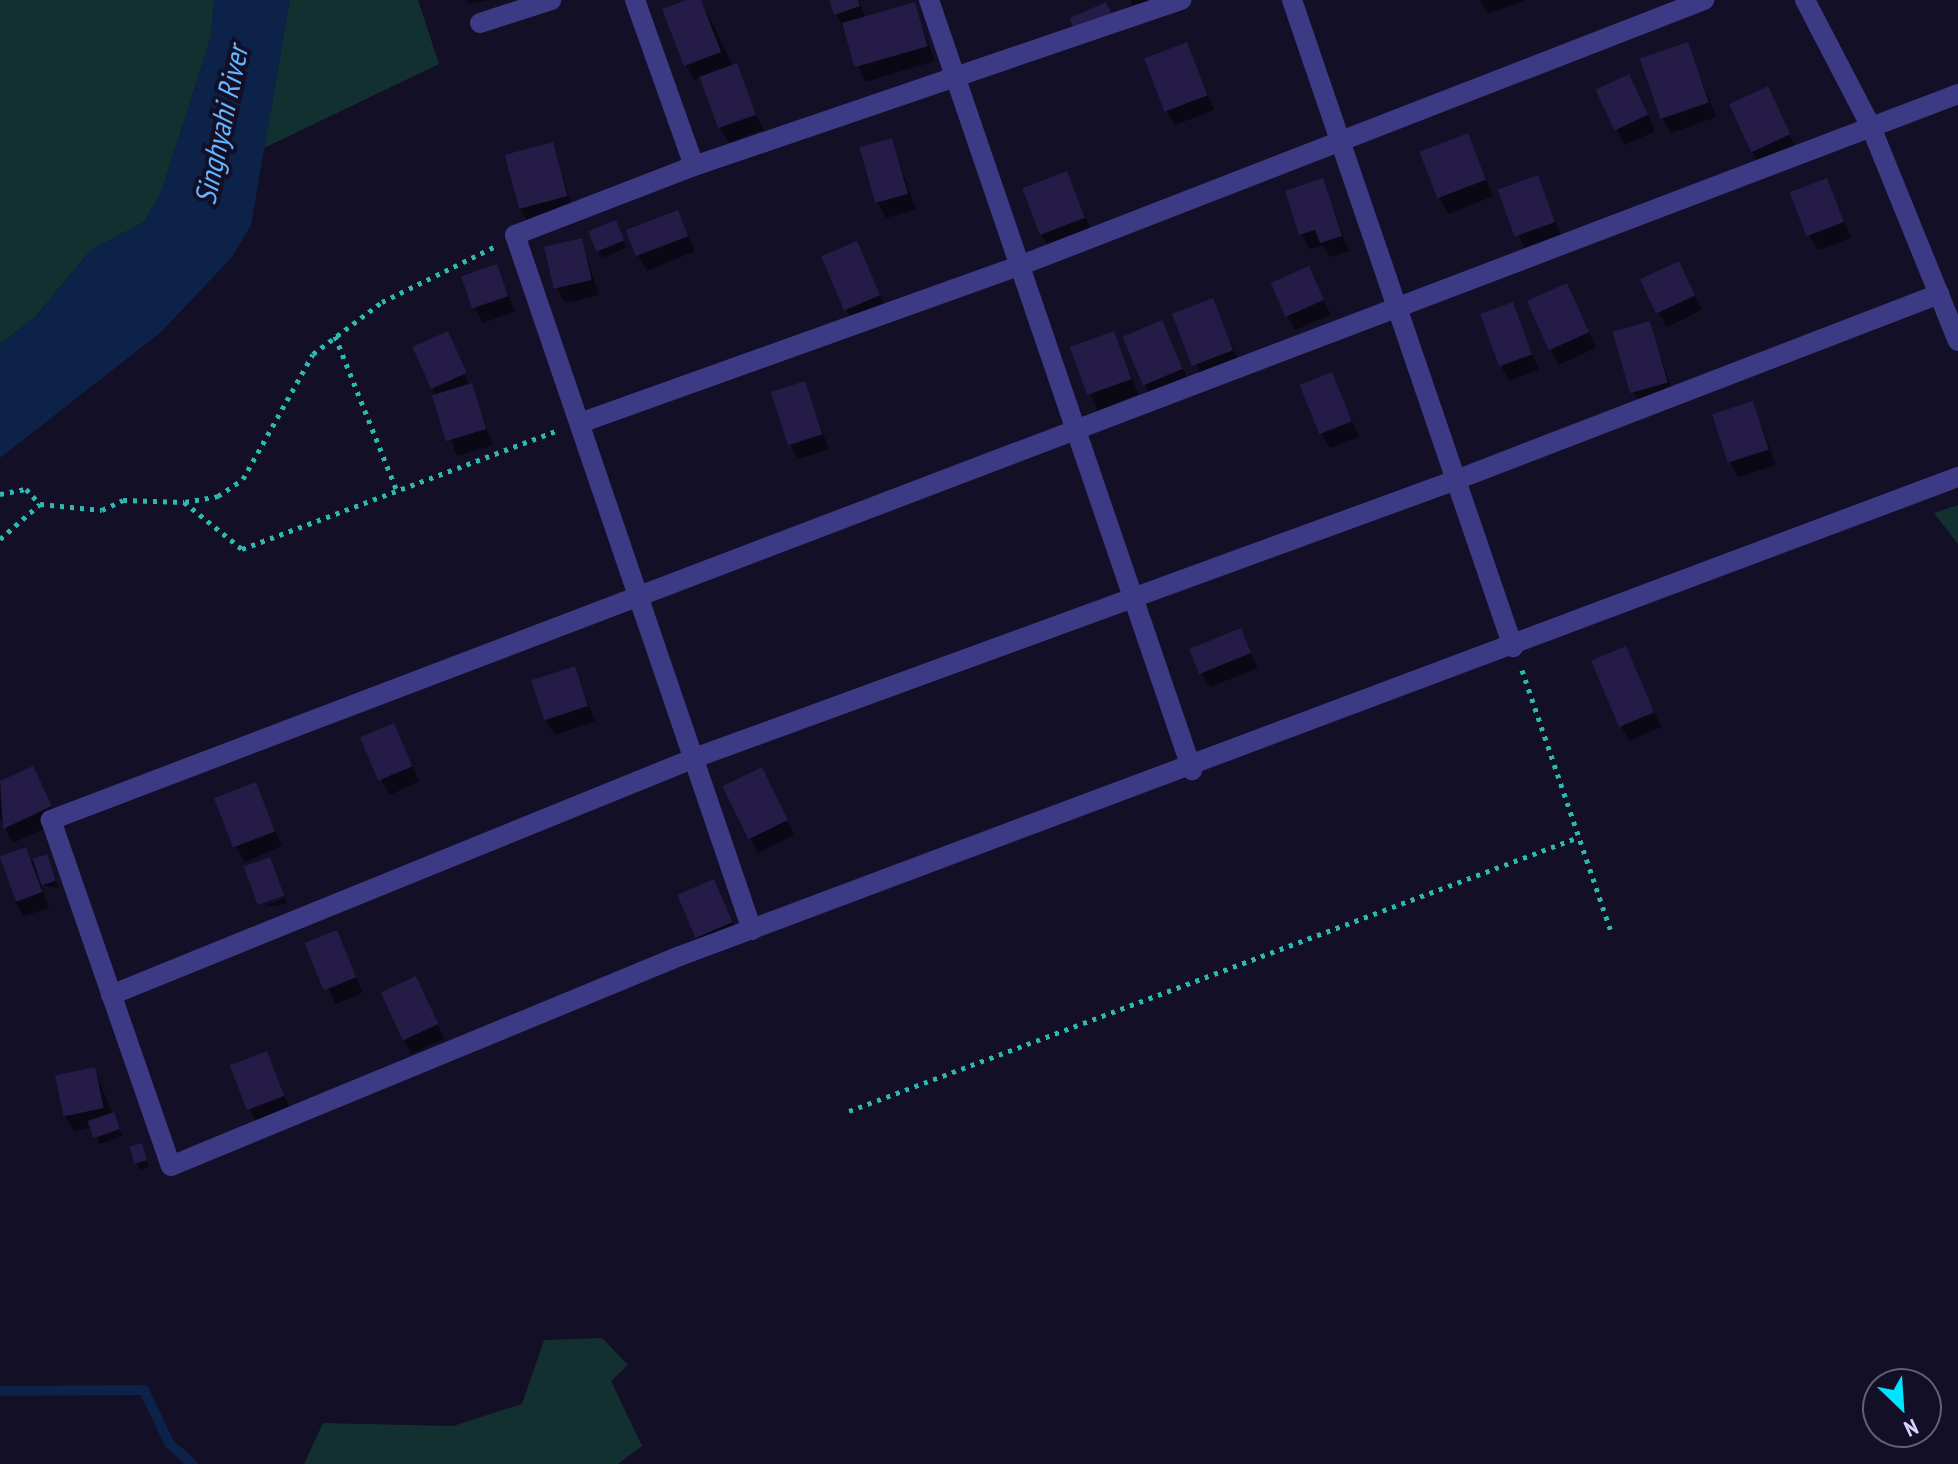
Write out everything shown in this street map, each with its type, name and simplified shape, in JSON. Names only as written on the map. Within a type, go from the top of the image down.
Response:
[{"type":"street","points":[[480,23],[551,0]]},
{"type":"street","points":[[635,0],[694,166]]},
{"type":"street","points":[[929,0],[1073,430],[1192,770]]},
{"type":"street","points":[[752,930],[697,757],[515,235],[694,166],[1181,0]]},
{"type":"street","points":[[1292,0],[1513,647]]},
{"type":"street","points":[[580,423],[1019,266],[1343,144],[1704,0]]},
{"type":"street","points":[[1805,0],[1871,127],[1958,341]]},
{"type":"street","points":[[1958,94],[1073,430],[640,590],[51,820],[171,1166],[752,930],[1192,770],[1958,477]]},
{"type":"street","points":[[111,995],[697,757],[1456,480],[1939,294]]},
{"type":"path","points":[[0,494],[26,489],[40,504],[102,510],[123,500],[184,502],[218,496],[243,479],[313,354],[382,302],[465,264]]},
{"type":"path","points":[[335,336],[397,491]]},
{"type":"path","points":[[184,502],[242,549],[580,423]]},
{"type":"path","points":[[0,539],[40,504]]},
{"type":"path","points":[[1513,647],[1611,931]]},
{"type":"path","points":[[849,1111],[1579,837]]},
{"type":"green space","points":[[0,0],[214,0],[211,37],[161,193],[144,222],[91,250],[36,316],[0,344]]},
{"type":"green space","points":[[290,0],[418,0],[439,64],[264,148]]},
{"type":"green space","points":[[1958,505],[1958,544],[1934,513]]},
{"type":"green space","points":[[602,1338],[628,1365],[611,1381],[642,1446],[618,1464],[304,1464],[323,1423],[453,1426],[522,1404],[544,1340]]},
{"type":"water","name":"Singhyahi River","points":[[214,0],[290,0],[251,225],[232,257],[161,332],[0,458],[0,344],[36,316],[91,250],[144,222],[161,193],[211,37]]},
{"type":"building","points":[[686,0],[701,0],[721,52],[684,66],[662,9]]},
{"type":"building","points":[[829,0],[858,0],[860,6],[834,15]]},
{"type":"building","points":[[915,2],[928,46],[855,67],[842,23]]},
{"type":"building","points":[[1106,2],[1111,13],[1074,29],[1069,18]]},
{"type":"building","points":[[1187,42],[1207,95],[1164,112],[1144,58]]},
{"type":"building","points":[[1688,42],[1709,103],[1661,119],[1640,59]]},
{"type":"building","points":[[737,63],[756,115],[718,128],[699,77]]},
{"type":"building","points":[[1629,74],[1648,115],[1614,130],[1595,90]]},
{"type":"building","points":[[1768,86],[1790,134],[1751,152],[1729,104]]},
{"type":"building","points":[[1468,133],[1486,180],[1437,198],[1419,152]]},
{"type":"building","points":[[892,138],[908,194],[875,203],[859,147]]},
{"type":"building","points":[[553,142],[567,196],[519,209],[505,155]]},
{"type":"building","points":[[1067,171],[1085,218],[1040,235],[1022,188]]},
{"type":"building","points":[[1538,175],[1555,222],[1515,237],[1498,190]]},
{"type":"building","points":[[1323,178],[1342,236],[1320,243],[1315,230],[1299,235],[1285,191]]},
{"type":"building","points":[[1827,178],[1844,222],[1807,236],[1790,192]]},
{"type":"building","points":[[678,210],[688,236],[636,256],[626,230]]},
{"type":"building","points":[[616,220],[624,240],[596,252],[588,231]]},
{"type":"building","points":[[582,238],[592,280],[554,289],[544,247]]},
{"type":"building","points":[[857,241],[880,295],[844,311],[821,256]]},
{"type":"building","points":[[1679,261],[1695,295],[1656,314],[1640,279]]},
{"type":"building","points":[[497,264],[508,296],[472,309],[461,276]]},
{"type":"building","points":[[1309,266],[1324,300],[1286,317],[1271,283]]},
{"type":"building","points":[[1567,283],[1589,332],[1549,350],[1527,301]]},
{"type":"building","points":[[1213,298],[1233,350],[1192,366],[1172,314]]},
{"type":"building","points":[[1513,302],[1532,355],[1499,367],[1480,314]]},
{"type":"building","points":[[1162,320],[1183,369],[1143,386],[1122,337]]},
{"type":"building","points":[[1650,321],[1668,383],[1630,393],[1613,332]]},
{"type":"building","points":[[448,331],[467,373],[431,389],[412,347]]},
{"type":"building","points":[[1114,331],[1131,379],[1087,395],[1070,347]]},
{"type":"building","points":[[1332,372],[1352,421],[1319,434],[1300,385]]},
{"type":"building","points":[[805,381],[822,434],[788,445],[771,392]]},
{"type":"building","points":[[472,383],[486,429],[446,441],[432,395]]},
{"type":"building","points":[[1753,401],[1769,450],[1728,463],[1712,414]]},
{"type":"building","points":[[1241,628],[1251,653],[1199,674],[1189,649]]},
{"type":"building","points":[[1626,646],[1654,712],[1619,727],[1591,661]]},
{"type":"building","points":[[575,666],[588,706],[544,720],[531,680]]},
{"type":"building","points":[[394,723],[412,766],[378,781],[360,737]]},
{"type":"building","points":[[33,766],[52,806],[3,829],[0,781]]},
{"type":"building","points":[[762,767],[788,820],[748,839],[722,786]]},
{"type":"building","points":[[256,782],[275,831],[233,848],[214,798]]},
{"type":"building","points":[[26,847],[42,892],[16,902],[0,856]]},
{"type":"building","points":[[47,854],[56,881],[41,885],[33,859]]},
{"type":"building","points":[[270,857],[284,896],[258,905],[244,867]]},
{"type":"building","points":[[714,879],[732,922],[696,938],[677,895]]},
{"type":"building","points":[[337,930],[356,977],[324,990],[305,943]]},
{"type":"building","points":[[416,976],[438,1024],[403,1041],[381,992]]},
{"type":"building","points":[[267,1051],[284,1096],[247,1110],[230,1065]]},
{"type":"building","points":[[95,1067],[104,1108],[64,1117],[55,1076]]},
{"type":"building","points":[[114,1112],[120,1129],[93,1138],[88,1121]]},
{"type":"building","points":[[142,1143],[147,1160],[134,1164],[130,1147]]},
{"type":"waterway","points":[[0,1391],[144,1390],[169,1443],[192,1464]]}]
